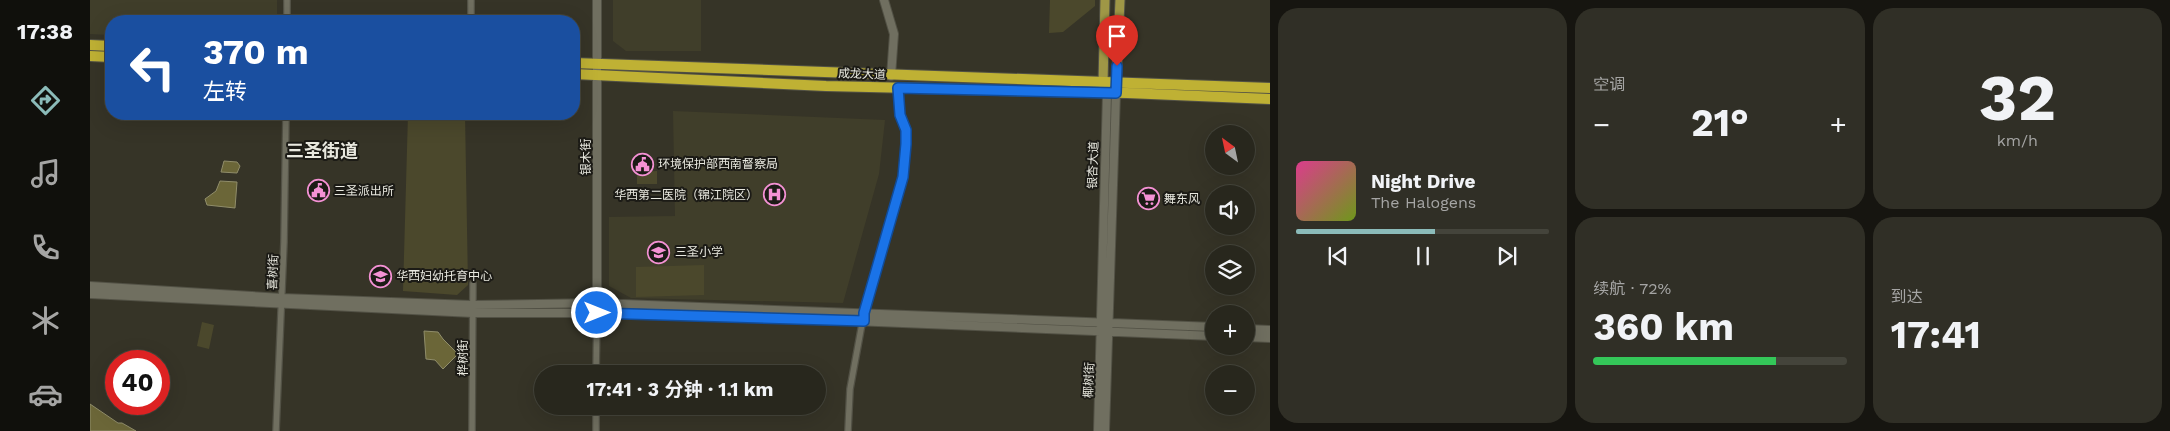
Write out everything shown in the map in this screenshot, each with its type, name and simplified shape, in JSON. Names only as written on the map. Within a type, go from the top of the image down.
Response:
[{"type":"highway","points":[[90,45],[105,46]]},
{"type":"highway","points":[[90,56],[105,57]]},
{"type":"highway","name":"成龙大道","points":[[580,63],[891,76],[1270,88]]},
{"type":"highway","name":"成龙大道","points":[[580,74],[898,88],[1270,99]]},
{"type":"main road","name":"银杏大道","points":[[1105,0],[1102,82],[1112,93],[1116,82],[1120,0]]},
{"type":"street","points":[[287,0],[287,15]]},
{"type":"street","points":[[471,0],[471,15]]},
{"type":"street","name":"银木街","points":[[597,0],[597,313]]},
{"type":"street","points":[[884,0],[894,34],[891,76]]},
{"type":"street","points":[[848,431],[850,388],[864,317],[903,177],[906,130],[900,115],[898,88]]},
{"type":"street","name":"银杏大道","points":[[1105,327],[1112,93]]},
{"type":"street","name":"喜树街","points":[[276,431],[282,302],[286,120]]},
{"type":"street","name":"桦树街","points":[[472,284],[472,431]]},
{"type":"street","points":[[90,286],[282,302],[472,305],[597,303],[1105,327],[1205,335]]},
{"type":"street","points":[[90,294],[282,302],[473,313],[864,317]]},
{"type":"street","points":[[596,365],[597,313]]},
{"type":"street","points":[[1105,327],[1205,327]]},
{"type":"street","name":"椰树街","points":[[1098,431],[1105,327]]},
{"type":"street","name":"椰树街","points":[[1105,327],[1105,431]]},
{"type":"street","points":[[1255,329],[1270,330]]},
{"type":"street","points":[[1255,337],[1270,338]]},
{"type":"street","points":[[596,415],[596,431]]},
{"type":"shaded area","points":[[90,0],[277,0],[277,15],[105,15],[105,35],[90,34]]},
{"type":"shaded area","points":[[613,0],[701,0],[701,51],[626,51],[613,41]]},
{"type":"shaded area","points":[[1050,0],[1095,0],[1095,6],[1063,32],[1049,33]]},
{"type":"shaded area","name":"华西第二医院（锦江院区）","points":[[673,111],[885,120],[879,174],[843,303],[631,298],[609,286],[609,217],[675,216]]},
{"type":"shaded area","points":[[408,120],[465,120],[468,285],[457,295],[403,291]]},
{"type":"shaded area","points":[[224,161],[237,162],[240,166],[237,173],[221,172]]},
{"type":"shaded area","points":[[657,171],[657,184],[637,184],[637,172]]},
{"type":"shaded area","points":[[220,181],[237,182],[235,208],[207,205],[205,199],[216,191]]},
{"type":"shaded area","points":[[704,265],[704,295],[636,297],[636,267]]},
{"type":"shaded area","points":[[202,322],[214,325],[209,349],[197,346]]},
{"type":"shaded area","points":[[424,331],[438,332],[458,354],[443,369],[435,360],[426,359]]},
{"type":"shaded area","points":[[90,404],[118,423],[122,423],[136,431],[90,431]]},
{"type":"place","name":"环境保护部西南督察局","points":[[642,164]]},
{"type":"place","name":"三圣派出所","points":[[318,191]]},
{"type":"place","name":"华西第二医院（锦江院区）","points":[[774,195]]},
{"type":"place","name":"舞东风","points":[[1148,199]]},
{"type":"place","name":"三圣小学","points":[[659,252]]},
{"type":"place","name":"华西妇幼托育中心","points":[[380,276]]},
{"type":"district","name":"三圣街道","points":[[322,151]]},
{"type":"route","points":[[597,313],[864,321],[864,313],[903,177],[906,130],[900,115],[898,88],[1116,93],[1117,66]]}]
